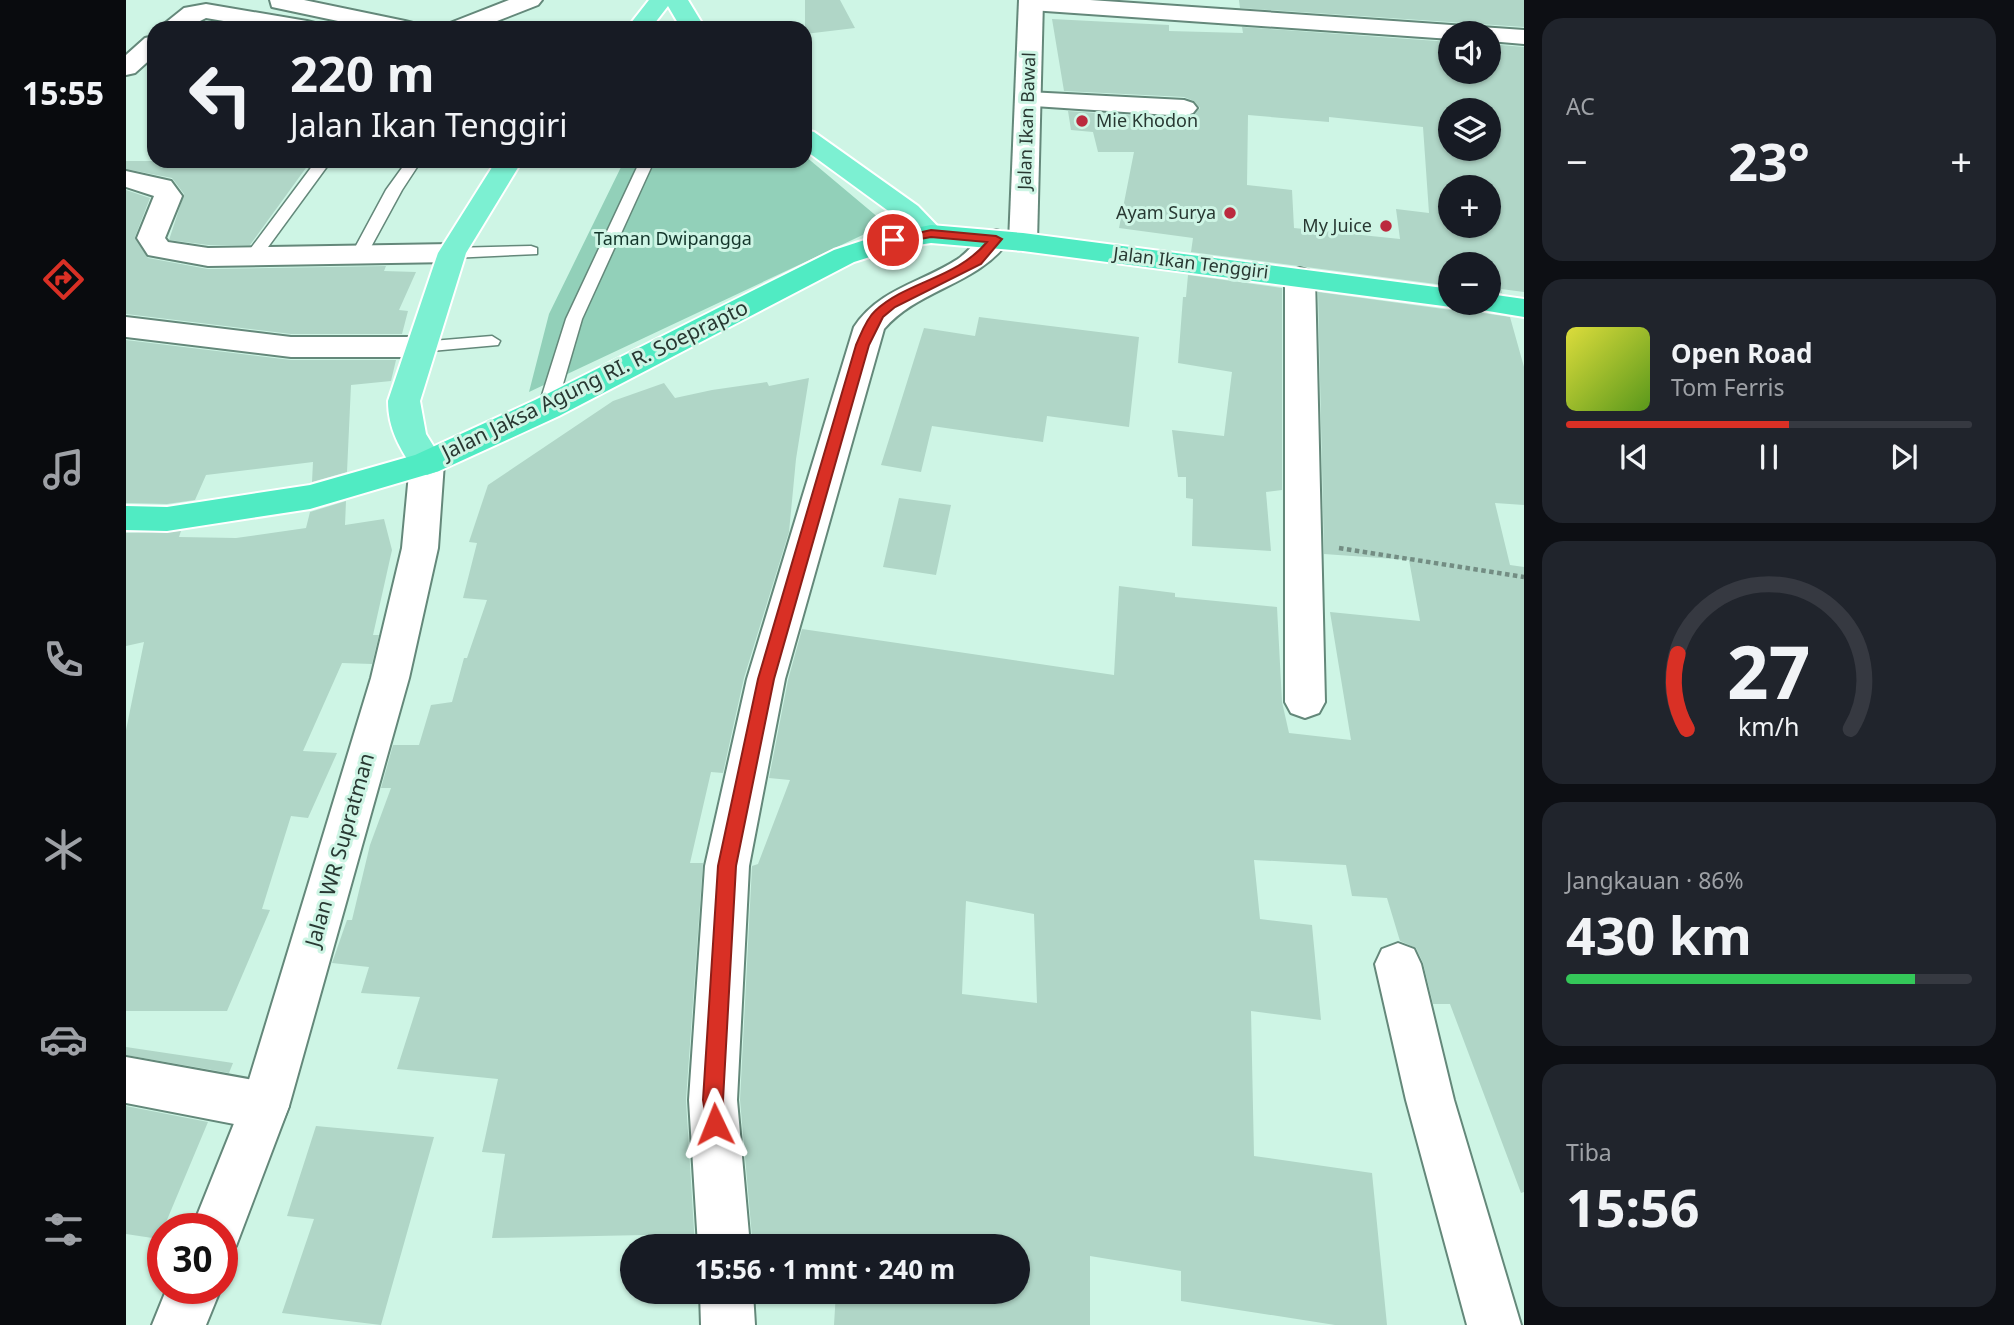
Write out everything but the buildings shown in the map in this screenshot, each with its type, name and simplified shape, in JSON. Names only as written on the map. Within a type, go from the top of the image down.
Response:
[{"type":"highway","name":"Jalan Ikan Tenggiri","points":[[931,234],[1009,240],[1438,296]]},
{"type":"highway","name":"Jalan Jaksa Agung RI. R. Soeprapto","points":[[126,518],[167,519],[310,497],[427,463],[547,408],[844,256],[893,240],[931,234]]},
{"type":"highway","points":[[1501,305],[1524,308]]},
{"type":"main road","points":[[644,21],[661,0]]},
{"type":"main road","points":[[676,0],[689,21]]},
{"type":"main road","points":[[812,143],[908,212],[931,234]]},
{"type":"main road","points":[[427,463],[403,422],[404,401],[419,347],[452,253],[505,168]]},
{"type":"street","points":[[272,0],[371,21]]},
{"type":"street","points":[[476,21],[530,0]]},
{"type":"street","points":[[1345,0],[1347,24]]},
{"type":"street","points":[[1031,1],[1438,30]]},
{"type":"street","name":"Jalan Ikan Bawal","points":[[1009,240],[1028,100],[1031,1]]},
{"type":"street","points":[[181,21],[192,13],[205,11],[265,21]]},
{"type":"street","points":[[1501,35],[1524,37]]},
{"type":"street","points":[[126,68],[147,49]]},
{"type":"street","points":[[1028,100],[1184,108]]},
{"type":"street","points":[[126,179],[161,187],[168,196],[151,238],[158,249],[208,257],[452,253]]},
{"type":"street","points":[[723,1234],[713,1100],[727,866],[766,679],[869,327],[877,315],[891,304],[977,262],[1009,240]]},
{"type":"street","points":[[1300,277],[1305,702]]},
{"type":"street","points":[[126,327],[291,347],[419,347]]},
{"type":"street","name":"Jalan WR Supratman","points":[[224,1213],[265,1105],[390,678],[420,548],[427,463]]},
{"type":"street","points":[[1398,964],[1430,1100],[1494,1325]]},
{"type":"street","points":[[126,1080],[265,1105]]},
{"type":"street","points":[[179,1325],[188,1304]]},
{"type":"lane","points":[[254,255],[319,168]]},
{"type":"lane","points":[[359,255],[410,168]]},
{"type":"lane","points":[[547,408],[573,319],[644,168]]},
{"type":"lane","points":[[452,253],[531,251]]},
{"type":"lane","points":[[419,347],[492,341]]},
{"type":"path","points":[[1304,543],[1524,577]]},
{"type":"green space","name":"Taman Dwipangga","points":[[812,162],[886,224],[529,392],[549,314],[621,168],[812,168]]},
{"type":"place","name":"Mie Khodon","points":[[1082,121]]},
{"type":"place","name":"Ayam Surya","points":[[1230,213]]},
{"type":"place","name":"My Juice","points":[[1386,226]]},
{"type":"route","points":[[715,1124],[713,1100],[727,866],[766,679],[863,345],[869,327],[877,315],[891,304],[977,262],[996,239],[931,234],[893,240]]}]
